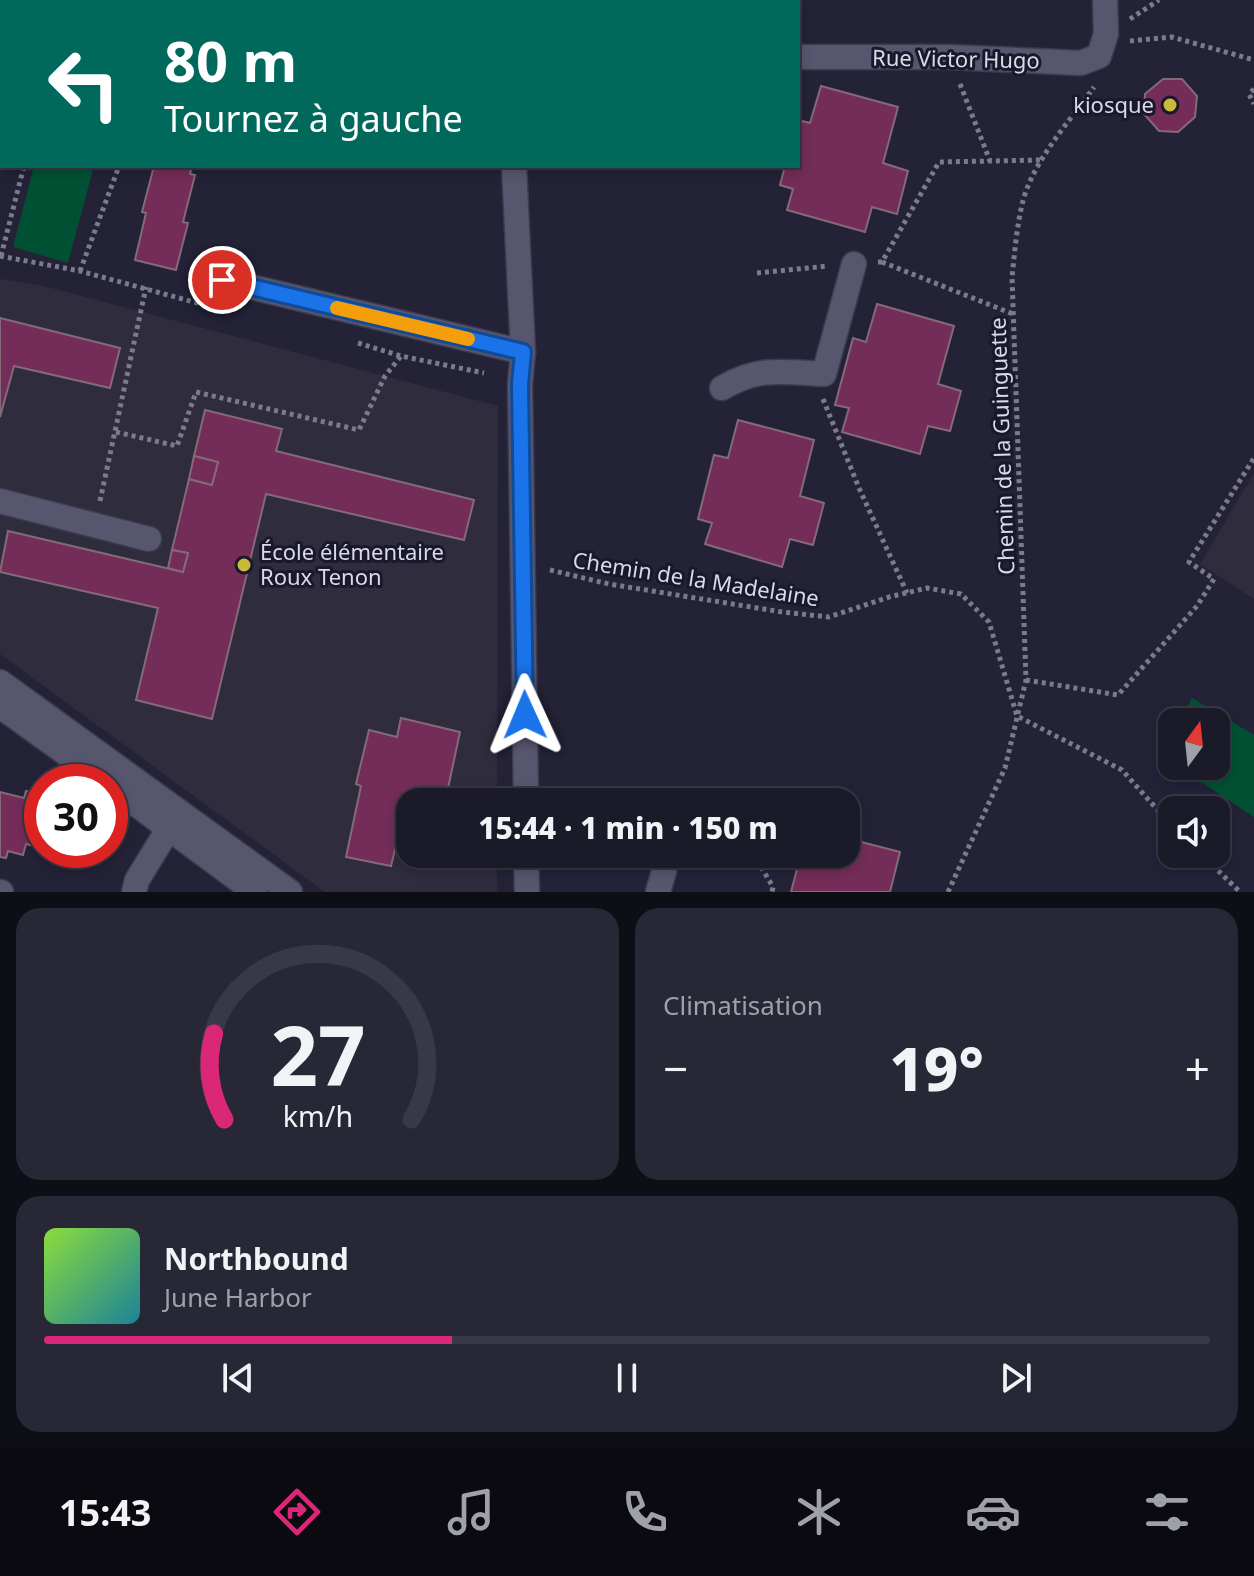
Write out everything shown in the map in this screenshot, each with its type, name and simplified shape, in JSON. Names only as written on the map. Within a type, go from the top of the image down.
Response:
[{"type":"street","points":[[1105,0],[1114,47]]},
{"type":"street","name":"Rue Victor Hugo","points":[[800,57],[949,57],[1081,63],[1114,47]]},
{"type":"street","points":[[514,168],[523,352],[520,384],[526,788]]},
{"type":"street","points":[[722,388],[743,375],[770,371],[824,374],[854,264]]},
{"type":"street","points":[[222,280],[523,352]]},
{"type":"street","points":[[0,501],[149,539]]},
{"type":"street","points":[[0,682],[290,892]]},
{"type":"street","points":[[0,706],[80,764]]},
{"type":"street","points":[[128,798],[255,892]]},
{"type":"street","points":[[134,892],[137,880],[169,828]]},
{"type":"street","points":[[526,868],[527,892]]},
{"type":"path","points":[[1130,41],[1132,18]]},
{"type":"path","points":[[1114,47],[1130,41],[1172,37],[1254,60]]},
{"type":"path","points":[[949,57],[990,161]]},
{"type":"path","name":"Chemin de la Guinguette","points":[[948,892],[1005,768],[1026,680],[1012,277],[1017,237],[1025,196],[1042,160],[1098,83]]},
{"type":"path","points":[[1254,89],[1249,94],[1254,104]]},
{"type":"path","points":[[882,262],[939,162],[1042,160]]},
{"type":"path","points":[[1,256],[23,168]]},
{"type":"path","points":[[80,271],[116,168]]},
{"type":"path","points":[[757,273],[882,262],[1013,314]]},
{"type":"path","points":[[95,525],[146,287]]},
{"type":"path","points":[[116,432],[177,446],[196,392],[359,430],[385,376],[401,356]]},
{"type":"path","points":[[824,374],[818,387],[859,488],[907,593]]},
{"type":"path","points":[[1026,680],[1118,695],[1197,606],[1214,579],[1189,562],[1254,458]]},
{"type":"path","name":"Chemin de la Madelaine","points":[[524,564],[609,584],[829,617],[927,588],[961,594],[989,622],[1017,716]]},
{"type":"path","points":[[1017,716],[1122,770],[1158,810]]},
{"type":"path","points":[[762,868],[773,887],[772,892]]},
{"type":"path","points":[[1215,868],[1240,892]]},
{"type":"shaded area","points":[[0,279],[40,285],[498,406],[497,788],[396,788],[396,868],[497,868],[497,892],[325,892],[0,654]]},
{"type":"shaded area","points":[[1254,473],[1254,599],[1200,564]]},
{"type":"green space","points":[[33,168],[93,168],[68,263],[13,247]]},
{"type":"green space","points":[[1192,698],[1209,708],[1187,708]]},
{"type":"green space","points":[[1230,721],[1254,735],[1254,817],[1230,801],[1230,796],[1222,796],[1198,780],[1230,780]]},
{"type":"building","name":"kiosque","points":[[1163,79],[1182,79],[1197,96],[1195,117],[1178,132],[1159,131],[1144,114],[1145,94]]},
{"type":"building","points":[[821,86],[898,107],[883,163],[908,171],[897,214],[872,207],[865,232],[787,210],[793,189],[780,185],[784,168],[800,168],[800,120],[810,123]]},
{"type":"building","points":[[153,168],[192,168],[190,174],[195,175],[183,222],[188,223],[176,270],[135,260],[146,213],[142,212]]},
{"type":"building","points":[[877,304],[954,326],[938,384],[961,391],[950,431],[928,426],[920,454],[842,432],[849,408],[835,405],[853,338],[866,342]]},
{"type":"building","points":[[0,318],[120,348],[110,388],[14,366],[0,417]]},
{"type":"building","points":[[205,410],[282,429],[276,451],[474,500],[464,540],[266,494],[212,719],[136,700],[158,608],[0,572],[8,531],[183,572],[188,553],[172,550],[189,479],[212,485],[218,462],[194,456]]},
{"type":"building","points":[[738,420],[814,440],[800,496],[824,503],[813,545],[790,539],[782,567],[705,544],[712,523],[698,519],[714,455],[728,458]]},
{"type":"building","points":[[194,456],[218,462],[212,485],[189,479]]},
{"type":"building","points":[[172,550],[188,553],[183,572],[168,568]]},
{"type":"building","points":[[401,718],[460,732],[448,788],[396,788],[396,845],[391,866],[346,857],[361,786],[356,784],[369,730],[397,737]]},
{"type":"building","points":[[0,792],[24,798],[23,855],[8,851],[6,858],[0,857]]},
{"type":"building","points":[[860,842],[900,852],[890,892],[791,892],[797,868],[860,868]]},
{"type":"slow traffic","points":[[337,308],[468,339]]},
{"type":"place","name":"kiosque","points":[[1170,105]]},
{"type":"place","name":"École élémentaire Roux Tenon","points":[[244,565]]},
{"type":"route","points":[[222,280],[523,352],[520,384],[525,715]]}]
